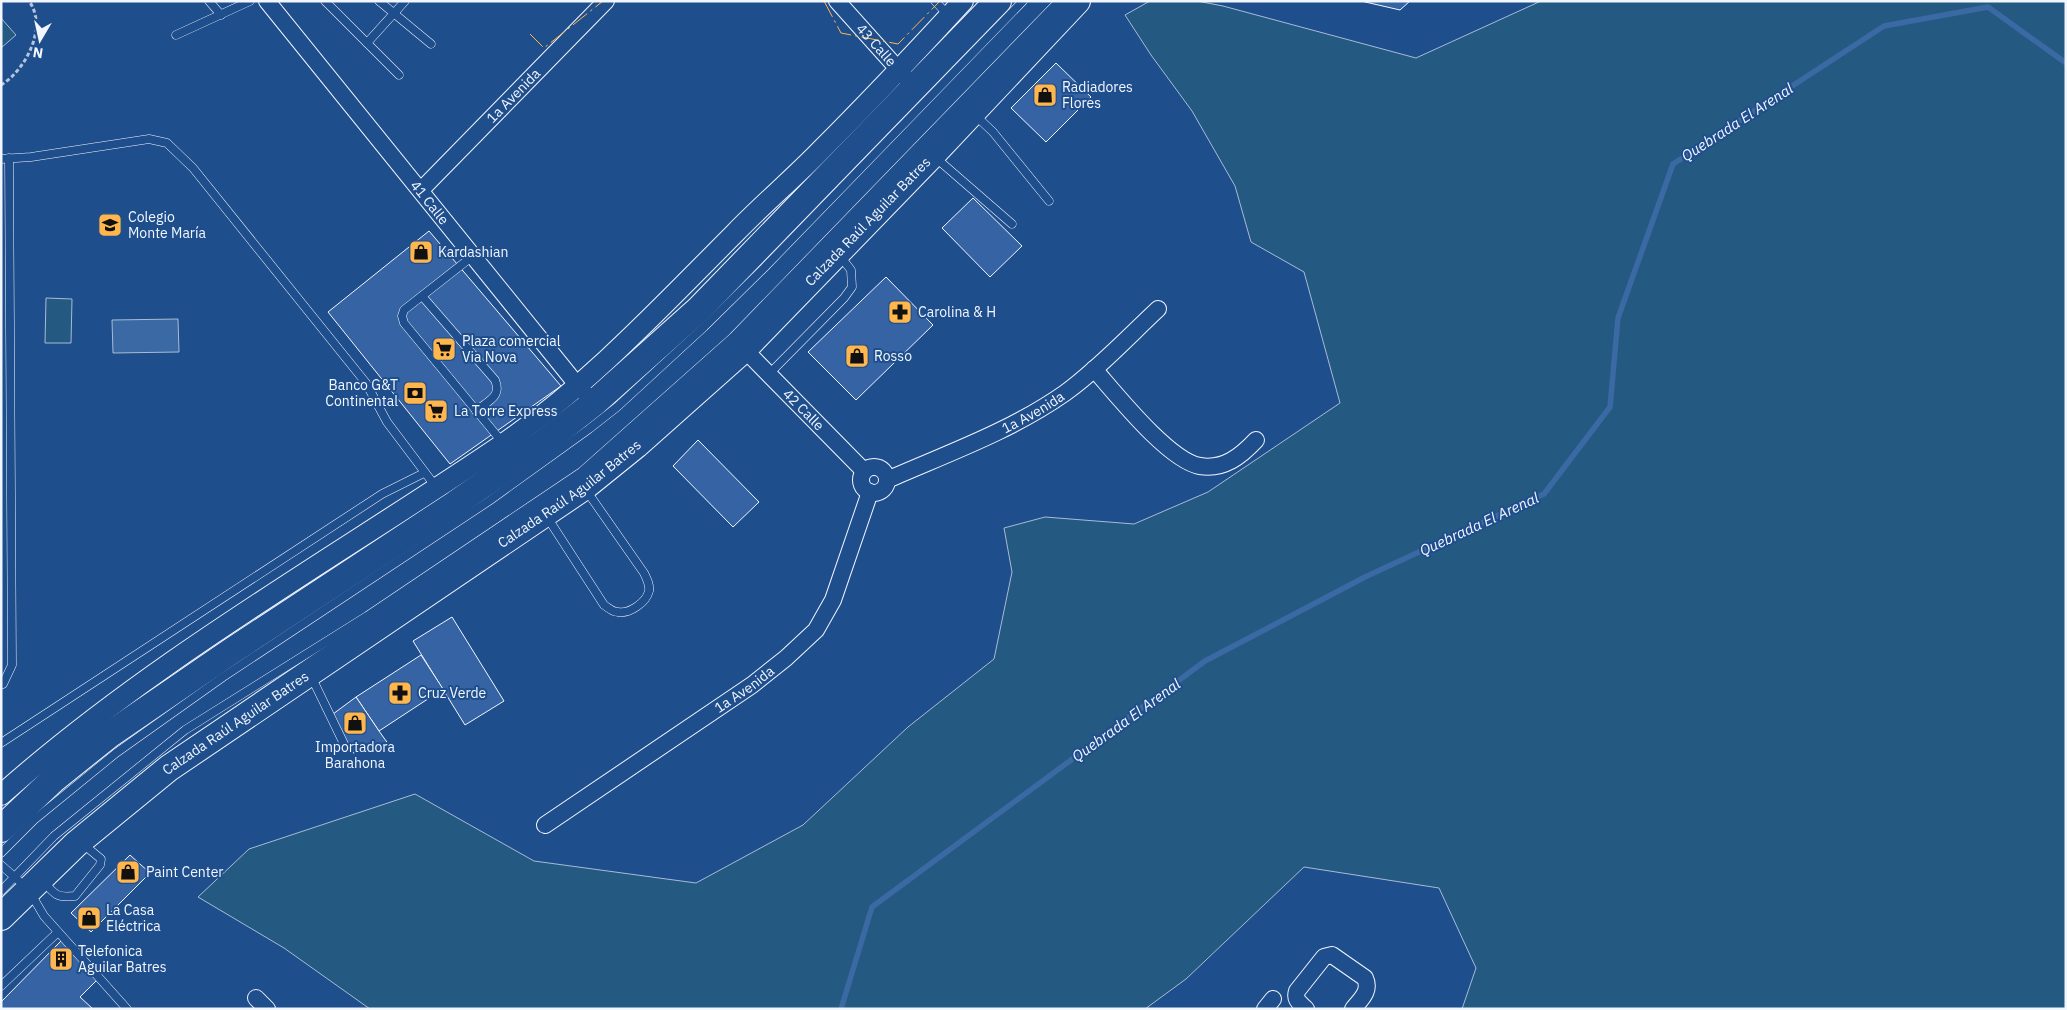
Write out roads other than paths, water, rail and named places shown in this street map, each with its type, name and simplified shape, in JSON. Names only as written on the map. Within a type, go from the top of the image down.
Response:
[{"type":"highway","points":[[1,829],[54,779],[109,735],[543,443],[586,395],[698,310],[916,88],[998,1]]},
{"type":"highway","name":"Calzada Raúl Aguilar Batres","points":[[1,917],[27,881],[80,841],[169,768],[308,672],[584,487],[636,445],[744,349],[932,155],[1077,1]]},
{"type":"street","name":"41 Calle","points":[[266,1],[586,395]]},
{"type":"street","name":"1a Avenida","points":[[421,190],[606,1]]},
{"type":"street","name":"43 Calle","points":[[838,1],[916,88]]},
{"type":"street","points":[[1,795],[45,756],[119,700],[246,613],[437,489],[532,424],[586,395],[616,352],[767,200],[822,150],[963,1]]},
{"type":"street","name":"1a Avenida","points":[[887,480],[1033,413],[1065,393],[1094,370],[1158,309]]},
{"type":"street","name":"42 Calle","points":[[744,349],[864,470]]},
{"type":"street","points":[[1094,370],[1150,430],[1187,462],[1201,466],[1222,465],[1241,456],[1256,440]]},
{"type":"street","points":[[874,466],[885,472],[887,480],[884,489],[878,492],[870,492],[862,487],[860,476],[864,470],[874,466]]},
{"type":"street","name":"1a Avenida","points":[[545,825],[752,686],[816,630],[833,600],[870,492]]},
{"type":"street","points":[[1306,1009],[1297,1001],[1297,991],[1324,957],[1332,955],[1365,978],[1368,984],[1367,989],[1353,1009]]},
{"type":"lane","points":[[210,1],[221,15]]},
{"type":"lane","points":[[176,35],[250,1]]},
{"type":"lane","points":[[326,1],[399,75]]},
{"type":"lane","points":[[379,1],[431,44]]},
{"type":"lane","points":[[366,43],[405,1]]},
{"type":"lane","points":[[935,1],[949,16]]},
{"type":"lane","points":[[1,852],[34,820],[123,748],[224,677],[481,507],[596,424],[704,327],[751,281],[1023,1]]},
{"type":"lane","points":[[1,891],[27,881],[54,836],[185,730],[367,616],[580,472],[733,338],[1059,1]]},
{"type":"lane","points":[[971,112],[993,132],[1048,201]]},
{"type":"lane","points":[[1,685],[12,665],[5,224],[9,204],[5,159],[31,157],[148,139],[167,143],[193,168],[366,383],[387,422],[437,489]]},
{"type":"lane","points":[[932,155],[1012,224]]},
{"type":"lane","points":[[1,200],[9,204]]},
{"type":"lane","points":[[769,374],[844,298],[852,287],[851,270],[837,252]]},
{"type":"lane","points":[[474,255],[404,310],[402,316],[404,323],[503,444]]},
{"type":"lane","points":[[422,296],[495,380],[498,387],[496,395],[476,411]]},
{"type":"lane","points":[[1,457],[10,457]]},
{"type":"lane","points":[[1,743],[382,494],[424,473]]},
{"type":"lane","points":[[545,513],[604,605],[610,610],[618,612],[626,612],[639,605],[649,591],[644,573],[584,487]]},
{"type":"lane","points":[[308,672],[344,744]]},
{"type":"lane","points":[[1,865],[27,881],[62,898],[75,896],[97,870],[101,858],[80,841]]},
{"type":"lane","points":[[27,881],[44,916],[127,1009]]},
{"type":"lane","points":[[1,986],[58,932]]},
{"type":"waterway","name":"Quebrada El Arenal","points":[[841,1009],[872,907],[1205,661],[1365,577],[1544,494],[1610,407],[1618,318],[1673,164],[1884,26],[1988,7],[2066,63]]},
{"type":"place","name":"Radiadores Flores","points":[[1045,95]]},
{"type":"place","name":"Colegio Monte María","points":[[110,225]]},
{"type":"place","name":"Kardashian","points":[[421,252]]},
{"type":"place","name":"Carolina & H","points":[[900,312]]},
{"type":"place","name":"Plaza comercial Via Nova","points":[[444,349]]},
{"type":"place","name":"Rosso","points":[[857,356]]},
{"type":"place","name":"Banco G&T Continental","points":[[415,393]]},
{"type":"place","name":"La Torre Express","points":[[436,411]]},
{"type":"place","name":"Cruz Verde","points":[[400,693]]},
{"type":"place","name":"Importadora Barahona","points":[[355,723]]},
{"type":"place","name":"Paint Center","points":[[128,872]]},
{"type":"place","name":"La Casa Eléctrica","points":[[89,918]]},
{"type":"place","name":"Telefonica Aguilar Batres","points":[[61,959]]}]
